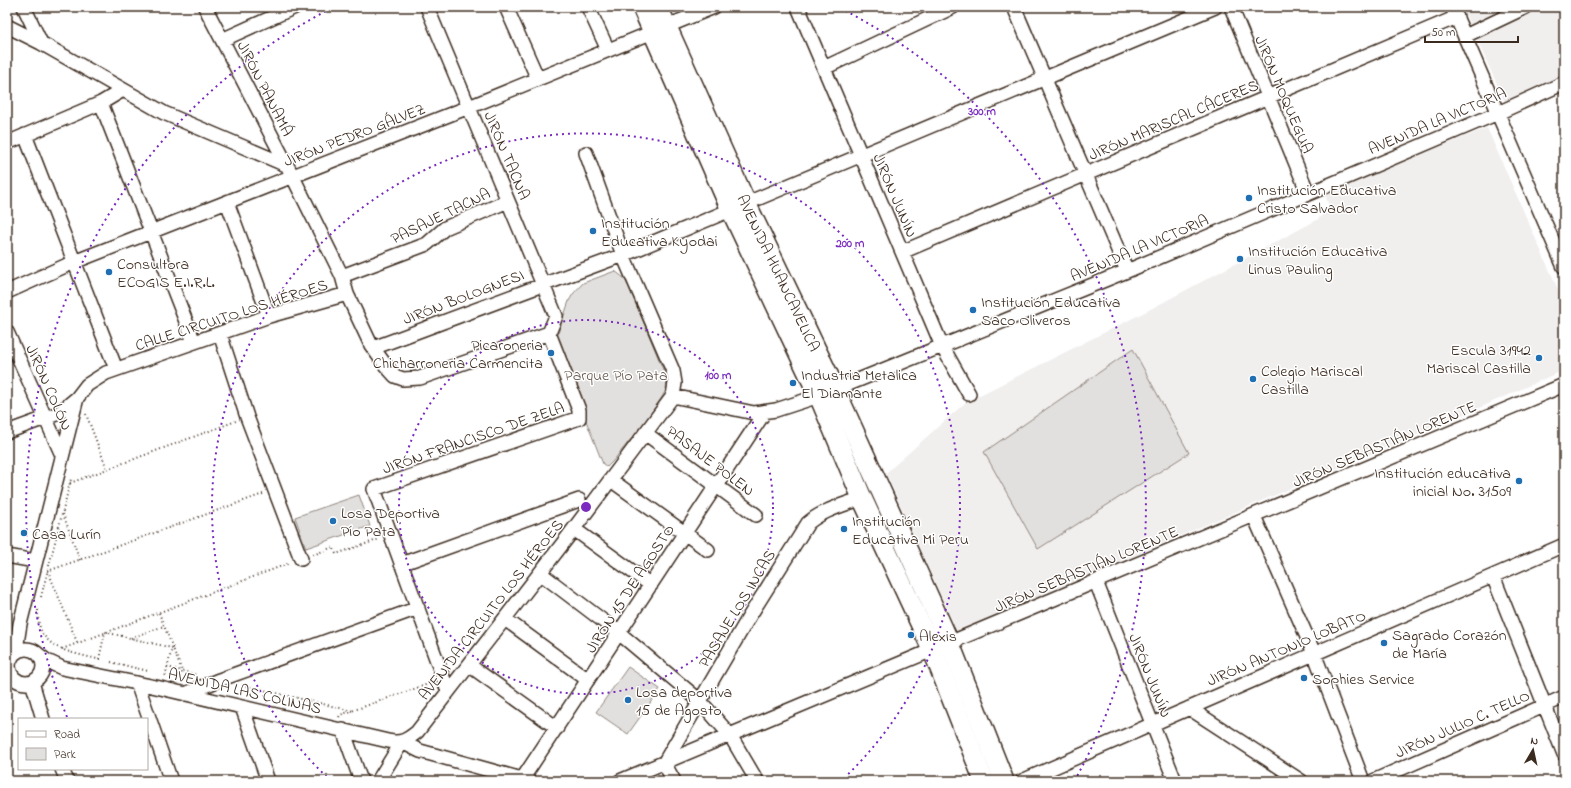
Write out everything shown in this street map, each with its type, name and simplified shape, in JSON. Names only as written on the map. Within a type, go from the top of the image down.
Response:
[{"type":"highway","name":"AVENIDA HUANCAVELICA","points":[[642,7],[659,29],[738,207],[827,392],[941,647],[1004,781]]},
{"type":"highway","name":"AVENIDA HUANCAVELICA","points":[[658,7],[659,29]]},
{"type":"highway","name":"AVENIDA HUANCAVELICA","points":[[827,392],[862,498],[941,647],[984,781]]},
{"type":"street","points":[[24,7],[41,43]]},
{"type":"street","name":"JIRÓN PANAMÁ","points":[[205,7],[293,177],[342,276],[347,294]]},
{"type":"street","points":[[222,40],[295,7]]},
{"type":"street","name":"JIRÓN TACNA","points":[[428,7],[556,316],[549,333]]},
{"type":"street","points":[[506,7],[538,79]]},
{"type":"street","points":[[588,7],[608,50]]},
{"type":"street","name":"JIRÓN PEDRO GÁLVEZ","points":[[7,292],[74,262],[470,108],[714,7]]},
{"type":"street","name":"JIRÓN JUNÍN","points":[[798,7],[942,346],[969,394]]},
{"type":"street","points":[[824,68],[953,7]]},
{"type":"street","points":[[1014,7],[1127,271]]},
{"type":"street","name":"JIRÓN BOLOGNESI","points":[[373,348],[623,255],[1216,7]]},
{"type":"street","name":"JIRÓN MOQUEGUA","points":[[1231,7],[1308,194]]},
{"type":"street","points":[[1465,36],[1526,7]]},
{"type":"street","points":[[1454,12],[1564,267]]},
{"type":"street","name":"JIRÓN MARISCAL CÁCERES","points":[[902,252],[1268,97],[1454,12]]},
{"type":"street","points":[[7,26],[41,43],[164,113],[286,165]]},
{"type":"street","name":"AVENIDA LA VICTORIA","points":[[673,396],[754,413],[764,413],[827,392],[1127,271],[1498,113],[1564,83]]},
{"type":"street","points":[[7,143],[101,103],[123,90]]},
{"type":"street","points":[[101,103],[194,342]]},
{"type":"street","points":[[25,135],[116,369]]},
{"type":"street","points":[[586,153],[623,255],[673,371],[676,382],[673,396]]},
{"type":"street","name":"PASAJE TACNA","points":[[342,276],[427,244],[445,228],[508,201]]},
{"type":"street","points":[[227,202],[269,316]]},
{"type":"street","name":"CALLE CIRCUITO LOS HÉROES","points":[[7,432],[59,413],[77,398],[91,381],[116,369],[269,316],[347,294],[373,348],[395,376],[403,379],[420,378],[549,333]]},
{"type":"street","name":"JIRÓN COLÓN","points":[[7,332],[62,455]]},
{"type":"street","name":"JIRÓN FRANCISCO DE ZELA","points":[[401,564],[374,489],[579,418],[579,410],[549,333]]},
{"type":"street","points":[[220,334],[247,417],[301,559]]},
{"type":"street","name":"JIRÓN SEBASTIÁN LORENTE","points":[[620,781],[1564,386]]},
{"type":"street","name":"AVENIDA CIRCUITO LOS HÉROES","points":[[402,742],[409,739],[417,732],[574,529],[673,396]]},
{"type":"street","name":"CALLE CIRCUITO LOS HÉROES","points":[[9,664],[16,643],[35,561],[77,398]]},
{"type":"street","name":"JIRÓN 15 DE AGOSTO","points":[[524,780],[556,728],[764,413]]},
{"type":"street","name":"PASAJE POLEN","points":[[645,433],[756,515]]},
{"type":"street","points":[[611,480],[708,550]]},
{"type":"street","name":"PASAJE LOS INCAS","points":[[664,763],[749,617],[808,523],[826,511],[862,498]]},
{"type":"street","points":[[448,691],[401,564],[579,500]]},
{"type":"street","points":[[1254,516],[1314,653],[1363,781]]},
{"type":"street","points":[[574,529],[651,585]]},
{"type":"street","name":"JIRÓN ANTONIO LOBATO","points":[[1022,781],[1564,545]]},
{"type":"street","points":[[7,556],[35,561]]},
{"type":"street","points":[[540,573],[619,633],[700,701],[730,735],[757,781]]},
{"type":"street","points":[[1493,576],[1564,754]]},
{"type":"street","name":"JIRÓN JUNÍN","points":[[1096,582],[1175,781]]},
{"type":"street","points":[[185,694],[219,680],[418,608]]},
{"type":"street","points":[[505,619],[588,680]]},
{"type":"street","points":[[20,624],[26,640],[42,660],[43,671],[32,682]]},
{"type":"street","points":[[32,682],[15,680],[9,664],[18,651],[30,650],[37,653]]},
{"type":"street","name":"AVENIDA LAS COLINAS","points":[[37,653],[55,665],[242,707],[341,726],[388,741],[402,742]]},
{"type":"street","points":[[469,664],[556,728]]},
{"type":"street","name":"AVENIDA LAS COLINAS","points":[[7,688],[32,682],[62,672],[80,671]]},
{"type":"street","points":[[32,682],[42,718]]},
{"type":"street","points":[[137,683],[171,781]]},
{"type":"street","name":"JIRÓN JULIO C. TELLO","points":[[1373,781],[1564,697]]},
{"type":"street","points":[[242,707],[268,781]]},
{"type":"street","points":[[1189,708],[1301,781]]},
{"type":"street","points":[[341,726],[361,781]]},
{"type":"street","points":[[378,781],[402,742],[420,752],[524,780]]},
{"type":"street","points":[[664,763],[674,781]]},
{"type":"street","points":[[62,770],[67,781]]},
{"type":"path","points":[[85,421],[86,414],[107,469]]},
{"type":"path","points":[[70,483],[247,417]]},
{"type":"path","points":[[40,602],[72,475]]},
{"type":"path","points":[[48,571],[274,490]]},
{"type":"path","points":[[63,512],[80,560]]},
{"type":"path","points":[[61,649],[333,547],[336,554],[386,537]]},
{"type":"path","points":[[48,571],[77,642]]},
{"type":"path","points":[[38,609],[39,628],[45,638],[61,649],[100,660],[105,632]]},
{"type":"path","points":[[159,613],[182,671],[179,681]]},
{"type":"path","points":[[131,638],[164,626]]},
{"type":"path","points":[[105,632],[172,648]]},
{"type":"path","points":[[164,678],[172,648]]},
{"type":"path","points":[[111,662],[151,672],[150,675]]},
{"type":"path","points":[[167,667],[219,680]]},
{"type":"path","points":[[341,726],[340,715],[444,678]]},
{"type":"path","points":[[241,685],[353,711]]},
{"type":"shaded area","points":[[1462,7],[1564,7],[1564,76],[1505,102]]},
{"type":"shaded area","name":"Colegio Mariscal Castilla","points":[[1487,128],[1564,303],[1564,370],[1479,408],[957,631],[886,473],[966,402],[1147,311],[1317,220],[1330,208],[1326,198],[1328,191]]},
{"type":"green space","name":"Parque Pío Pata","points":[[615,271],[624,278],[629,287],[667,379],[666,390],[662,397],[634,438],[631,439],[607,467],[603,464],[555,342],[569,301],[573,294],[583,283]]},
{"type":"green space","points":[[1133,349],[1189,453],[1038,549],[984,452]]},
{"type":"green space","name":"Losa Deportiva Pío Pata","points":[[359,495],[370,526],[306,548],[295,517]]},
{"type":"green space","name":"Losa deportiva 15 de Agosto","points":[[628,667],[660,689],[628,734],[596,712]]},
{"type":"place","name":"Institución Educativa Cristo Salvador","points":[[1249,198]]},
{"type":"place","name":"Institución Educativa Kyodai","points":[[593,231]]},
{"type":"place","name":"Institución Educativa Linus Pauling","points":[[1240,259]]},
{"type":"place","name":"Consultora ECOGIS E.I.R.L.","points":[[109,272]]},
{"type":"place","name":"Institución Educativa Saco Oliveros","points":[[973,310]]},
{"type":"place","name":"Picaroneria Chicharroneria Carmencita","points":[[551,353]]},
{"type":"place","name":"Escula 31942 Mariscal Castilla","points":[[1539,358]]},
{"type":"place","name":"Colegio Mariscal Castilla","points":[[1253,379]]},
{"type":"place","name":"Industria Metalica El Diamante","points":[[793,383]]},
{"type":"place","name":"Institución educativa inicial No. 31509","points":[[1519,481]]},
{"type":"place","name":"Losa Deportiva Pío Pata","points":[[333,521]]},
{"type":"place","name":"Institución Educativa Mi Peru","points":[[844,529]]},
{"type":"place","name":"Casa Lurín","points":[[24,533]]},
{"type":"place","name":"Alexis","points":[[911,635]]},
{"type":"place","name":"Sagrado Corazón de María","points":[[1384,643]]},
{"type":"place","name":"Sophies Service","points":[[1304,678]]},
{"type":"place","name":"Losa deportiva 15 de Agosto","points":[[628,700]]}]
